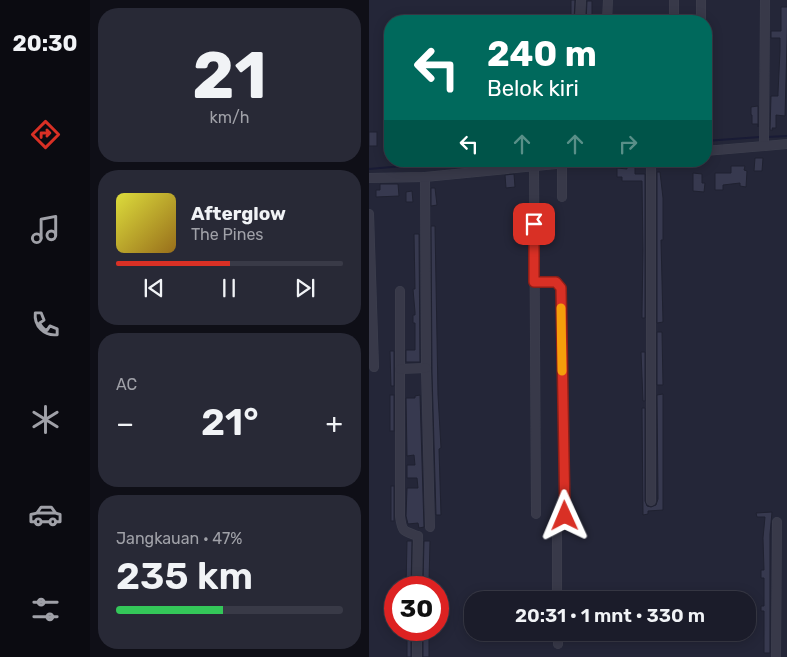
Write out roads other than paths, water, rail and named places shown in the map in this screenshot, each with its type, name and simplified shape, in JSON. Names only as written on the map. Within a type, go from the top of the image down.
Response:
[{"type":"street","points":[[580,15],[581,0]]},
{"type":"street","points":[[607,0],[607,15]]},
{"type":"street","points":[[673,15],[674,0]]},
{"type":"street","points":[[701,0],[701,15]]},
{"type":"street","points":[[764,145],[765,0]]},
{"type":"street","points":[[712,150],[787,142]]},
{"type":"street","points":[[369,178],[425,177],[524,167]]},
{"type":"street","points":[[534,167],[535,514]]},
{"type":"street","points":[[562,197],[567,167]]},
{"type":"street","points":[[651,167],[651,501]]},
{"type":"street","points":[[425,177],[426,368],[430,527]]},
{"type":"street","points":[[369,214],[374,367]]},
{"type":"street","points":[[534,282],[556,282],[561,288],[565,516],[557,528],[557,591]]},
{"type":"street","points":[[400,291],[400,516],[402,529],[418,536],[417,576]]},
{"type":"street","points":[[400,369],[426,368]]},
{"type":"street","points":[[776,657],[777,522]]},
{"type":"street","points":[[417,641],[417,657]]},
{"type":"waterway","points":[[767,137],[788,136]]},
{"type":"waterway","points":[[712,140],[760,137]]},
{"type":"waterway","points":[[369,169],[392,167]]}]
